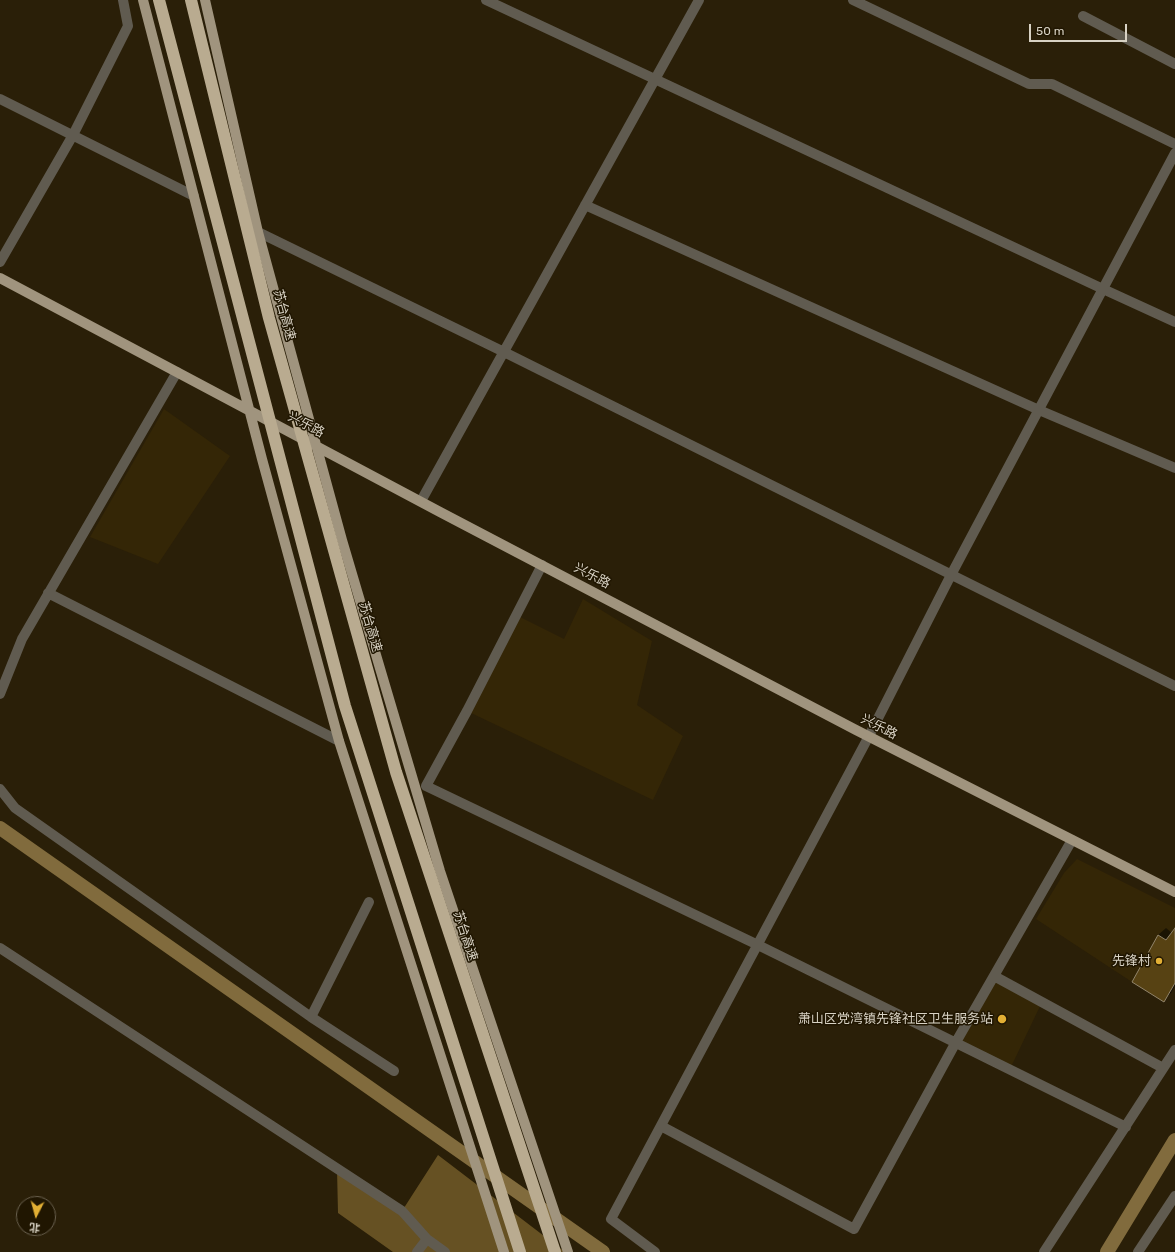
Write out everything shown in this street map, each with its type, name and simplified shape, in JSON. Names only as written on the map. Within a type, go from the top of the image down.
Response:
[{"type":"highway","points":[[159,0],[345,706],[520,1252]]},
{"type":"highway","name":"苏台高速","points":[[191,0],[269,318],[396,772],[555,1252]]},
{"type":"main road","points":[[143,0],[249,410],[339,741],[504,1252]]},
{"type":"main road","points":[[204,0],[258,232],[318,446],[342,540],[440,871],[568,1252]]},
{"type":"main road","name":"兴乐路","points":[[0,278],[869,736],[1175,892]]},
{"type":"street","points":[[0,262],[72,135],[128,26],[123,0]]},
{"type":"street","points":[[486,0],[1175,322]]},
{"type":"street","points":[[421,501],[699,0]]},
{"type":"street","points":[[853,0],[1029,84],[1052,84],[1175,144]]},
{"type":"street","points":[[1083,16],[1175,64]]},
{"type":"street","points":[[0,99],[194,196]]},
{"type":"street","points":[[655,1252],[611,1219],[869,736],[951,575],[1175,153]]},
{"type":"street","points":[[585,205],[1039,410],[1175,468]]},
{"type":"street","points":[[258,232],[504,352],[1175,686]]},
{"type":"street","points":[[0,694],[22,639],[177,372]]},
{"type":"street","points":[[542,565],[467,711],[426,786],[758,945],[1126,1127]]},
{"type":"street","points":[[48,594],[339,741]]},
{"type":"street","points":[[0,789],[15,808],[311,1017],[394,1071]]},
{"type":"street","points":[[661,1126],[854,1229],[956,1042],[1072,840]]},
{"type":"street","points":[[311,1017],[369,902]]},
{"type":"street","points":[[0,948],[402,1212],[427,1239],[445,1252]]},
{"type":"street","points":[[994,976],[1163,1068]]},
{"type":"street","points":[[1044,1252],[1175,1050]]},
{"type":"street","points":[[1138,1252],[1175,1196]]},
{"type":"street","points":[[417,1252],[427,1239]]},
{"type":"shaded area","points":[[164,409],[230,456],[158,564],[90,537]]},
{"type":"shaded area","points":[[583,599],[652,641],[637,705],[683,736],[653,800],[467,711],[516,615],[564,639]]},
{"type":"shaded area","points":[[1077,859],[1175,908],[1175,928],[1166,940],[1159,936],[1132,982],[1036,919],[1064,873]]},
{"type":"shaded area","name":"萧山区党湾镇先锋社区卫生服务站","points":[[994,976],[1042,1002],[1010,1069],[956,1042]]},
{"type":"shaded area","points":[[438,1155],[565,1252],[393,1252],[338,1213],[337,1169],[402,1211]]},
{"type":"building","name":"先锋村","points":[[1175,928],[1175,983],[1164,1002],[1132,982],[1158,935],[1166,940]]},
{"type":"waterway","points":[[0,828],[603,1252]]},
{"type":"waterway","points":[[1107,1252],[1175,1140]]},
{"type":"place","name":"先锋村","points":[[1159,961]]},
{"type":"place","name":"萧山区党湾镇先锋社区卫生服务站","points":[[1002,1019]]}]
